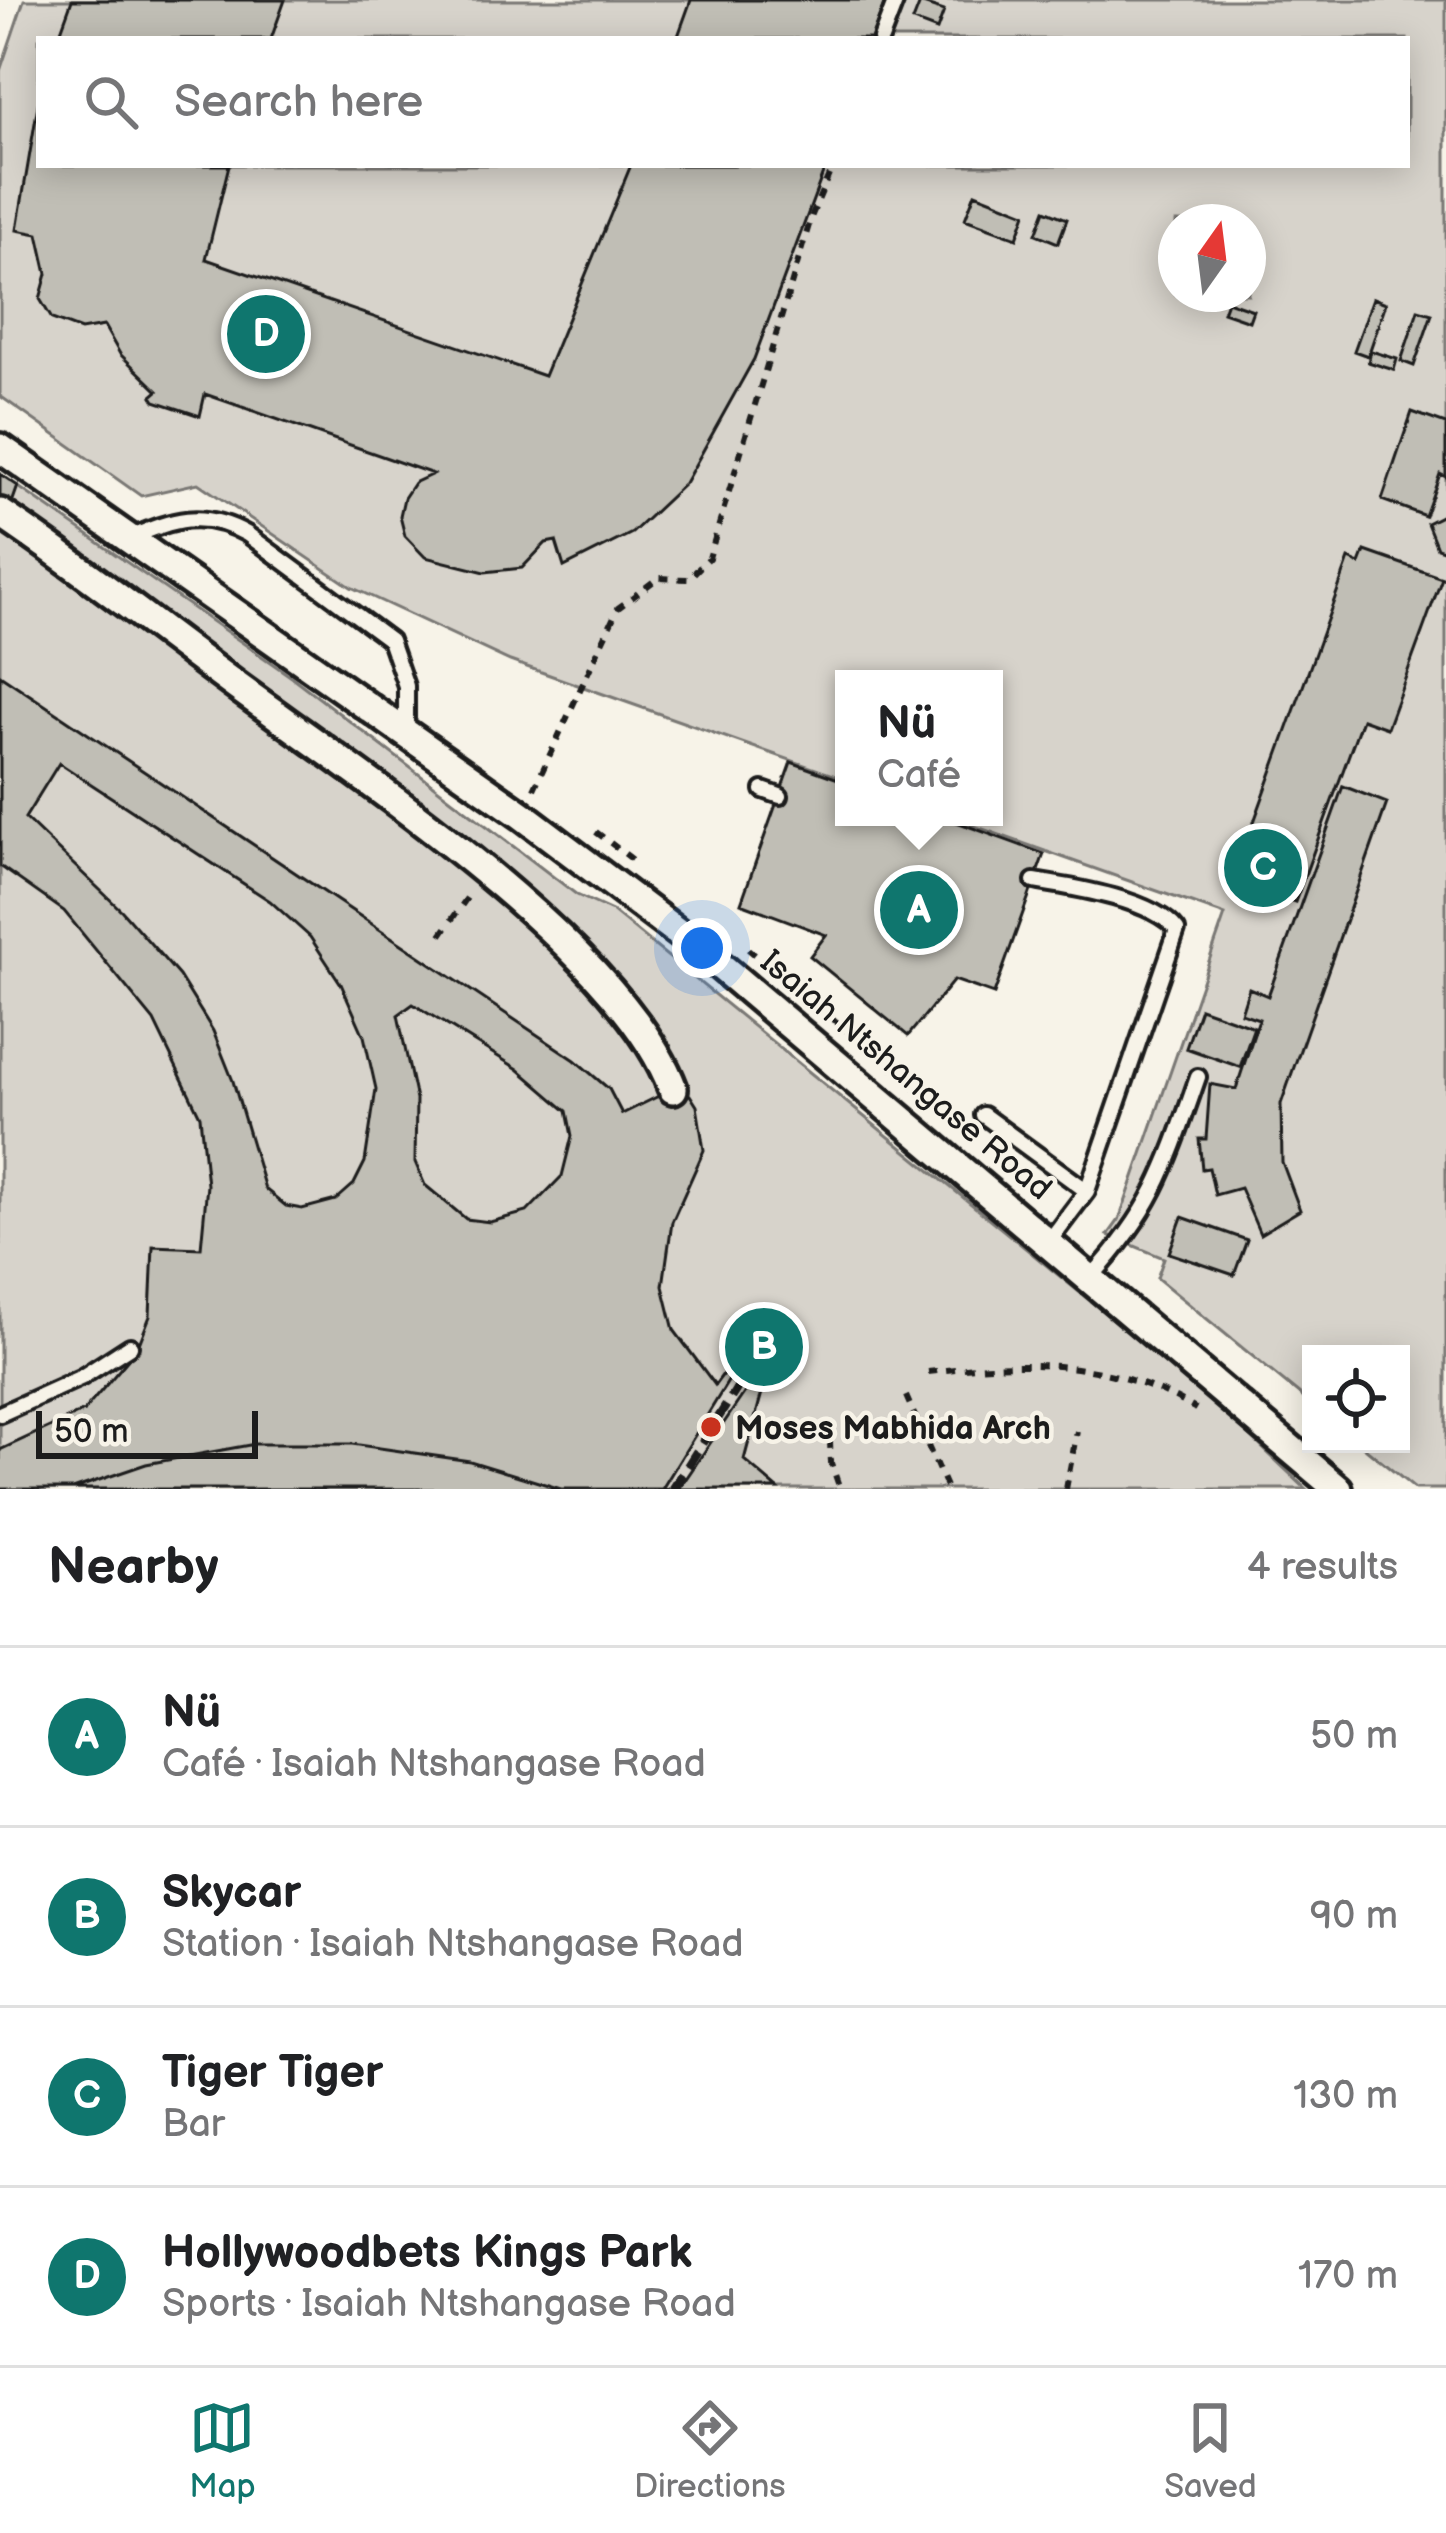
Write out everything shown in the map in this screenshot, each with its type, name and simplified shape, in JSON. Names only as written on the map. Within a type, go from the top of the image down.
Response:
[{"type":"street","name":"Isaiah Ntshangase Road","points":[[0,448],[522,815],[705,952],[1338,1489]]},
{"type":"street","points":[[0,513],[397,804],[483,874],[610,990],[656,1053],[673,1089]]},
{"type":"lane","points":[[882,36],[896,0]]},
{"type":"lane","points":[[128,538],[169,520],[195,516],[224,521],[247,534],[390,640],[401,659],[406,686],[406,733]]},
{"type":"lane","points":[[763,790],[780,796]]},
{"type":"lane","points":[[1034,881],[1063,882],[1166,919],[1177,930],[1087,1191],[1050,1240]]},
{"type":"lane","points":[[1092,1276],[1145,1214],[1161,1185],[1198,1077]]},
{"type":"lane","points":[[983,1115],[1087,1191]]},
{"type":"lane","points":[[0,1414],[82,1377],[130,1346]]},
{"type":"path","points":[[522,815],[618,608],[658,578],[688,579],[709,558],[812,215],[832,168]]},
{"type":"path","points":[[441,935],[483,874]]},
{"type":"path","points":[[928,1372],[1018,1361],[1059,1364],[1165,1391],[1206,1414]]},
{"type":"path","points":[[906,1396],[947,1489]]},
{"type":"path","points":[[829,1422],[831,1463],[840,1489]]},
{"type":"path","points":[[1066,1489],[1077,1431]]},
{"type":"shaded area","points":[[24,0],[1446,0],[1446,1489],[1415,1489],[1371,1453],[1410,1453],[1410,1345],[1302,1345],[1302,1397],[1157,1278],[1164,1258],[1108,1235],[1119,1220],[1225,915],[974,826],[1003,826],[1003,670],[835,670],[835,776],[510,661],[351,587],[198,483],[141,496],[0,396],[0,71]]},
{"type":"shaded area","points":[[0,474],[293,678],[577,895],[612,911],[1214,1402],[1306,1489],[0,1489]]},
{"type":"building","points":[[72,0],[285,0],[272,36],[59,36]]},
{"type":"building","points":[[691,0],[886,0],[872,36],[678,36]]},
{"type":"building","points":[[920,3],[944,11],[937,30],[913,21]]},
{"type":"building","points":[[36,117],[36,168],[228,168],[206,259],[544,376],[630,168],[825,168],[754,359],[685,483],[632,533],[564,567],[556,541],[546,543],[522,568],[485,572],[425,557],[405,536],[400,516],[414,483],[433,474],[205,394],[200,416],[155,401],[152,396],[158,391],[120,354],[104,326],[81,330],[52,319],[40,299],[47,274],[38,234],[17,230]]},
{"type":"building","points":[[975,193],[1026,213],[1017,238],[965,219]]},
{"type":"building","points":[[1045,210],[1067,219],[1058,243],[1036,234]]},
{"type":"building","points":[[1373,298],[1386,303],[1368,356],[1354,351]]},
{"type":"building","points":[[1418,310],[1432,314],[1414,366],[1401,361]]},
{"type":"building","points":[[1223,312],[1252,312],[1249,321]]},
{"type":"building","points":[[1371,351],[1397,359],[1394,370],[1368,362]]},
{"type":"building","points":[[1412,412],[1446,424],[1446,477],[1440,474],[1425,516],[1382,500]]},
{"type":"building","points":[[0,474],[18,486],[0,537]]},
{"type":"building","points":[[1446,518],[1446,551],[1437,548],[1427,523]]},
{"type":"building","points":[[1365,551],[1442,578],[1387,728],[1362,719],[1295,902],[1233,880],[1349,559],[1360,564]]},
{"type":"building","points":[[0,675],[575,1060],[609,1089],[622,1114],[673,1089],[690,1095],[697,1106],[704,1150],[672,1222],[663,1286],[674,1330],[715,1385],[757,1328],[783,1345],[769,1366],[744,1460],[778,1489],[561,1489],[470,1461],[352,1444],[255,1444],[146,1464],[73,1489],[0,1489],[0,1450],[84,1411],[137,1349],[150,1316],[153,1246],[201,1248],[207,1185],[200,1116],[154,1021],[64,911],[0,866]],"holes":[[[59,763],[270,901],[310,937],[341,984],[364,1036],[376,1089],[365,1162],[354,1184],[336,1200],[302,1209],[286,1206],[265,1189],[213,1031],[179,976],[122,911],[25,818]],[[413,1004],[518,1069],[567,1111],[572,1136],[562,1176],[527,1212],[490,1222],[466,1219],[425,1185],[415,1162],[416,1100],[398,1015]]]},
{"type":"building","points":[[791,762],[835,778],[835,826],[968,826],[1044,854],[994,994],[954,980],[908,1036],[810,956],[826,935],[741,903]]},
{"type":"building","points":[[1343,786],[1387,803],[1281,1104],[1282,1162],[1300,1210],[1260,1234],[1240,1188],[1215,1195],[1209,1168],[1202,1169],[1199,1139],[1206,1139],[1210,1084],[1236,1089],[1259,1019],[1241,1013],[1249,988],[1268,996]]},
{"type":"building","points":[[1200,1008],[1254,1027],[1240,1067],[1186,1048]]},
{"type":"building","points":[[1182,1217],[1247,1240],[1234,1275],[1169,1253]]},
{"type":"building","name":"Moses Mabhida Arch","points":[[746,1352],[764,1364],[679,1489],[662,1489]]},
{"type":"building","points":[[255,1444],[352,1444],[470,1461],[561,1489],[73,1489],[146,1464]]},
{"type":"railway","points":[[673,1489],[760,1352]]},
{"type":"place","name":"Hollywoodbets Kings Park","points":[[266,334]]},
{"type":"place","name":"Tiger Tiger","points":[[1263,868]]},
{"type":"place","name":"Nü","points":[[919,910]]},
{"type":"place","name":"Skycar","points":[[764,1347]]},
{"type":"place","name":"Moses Mabhida Arch","points":[[711,1427]]}]
